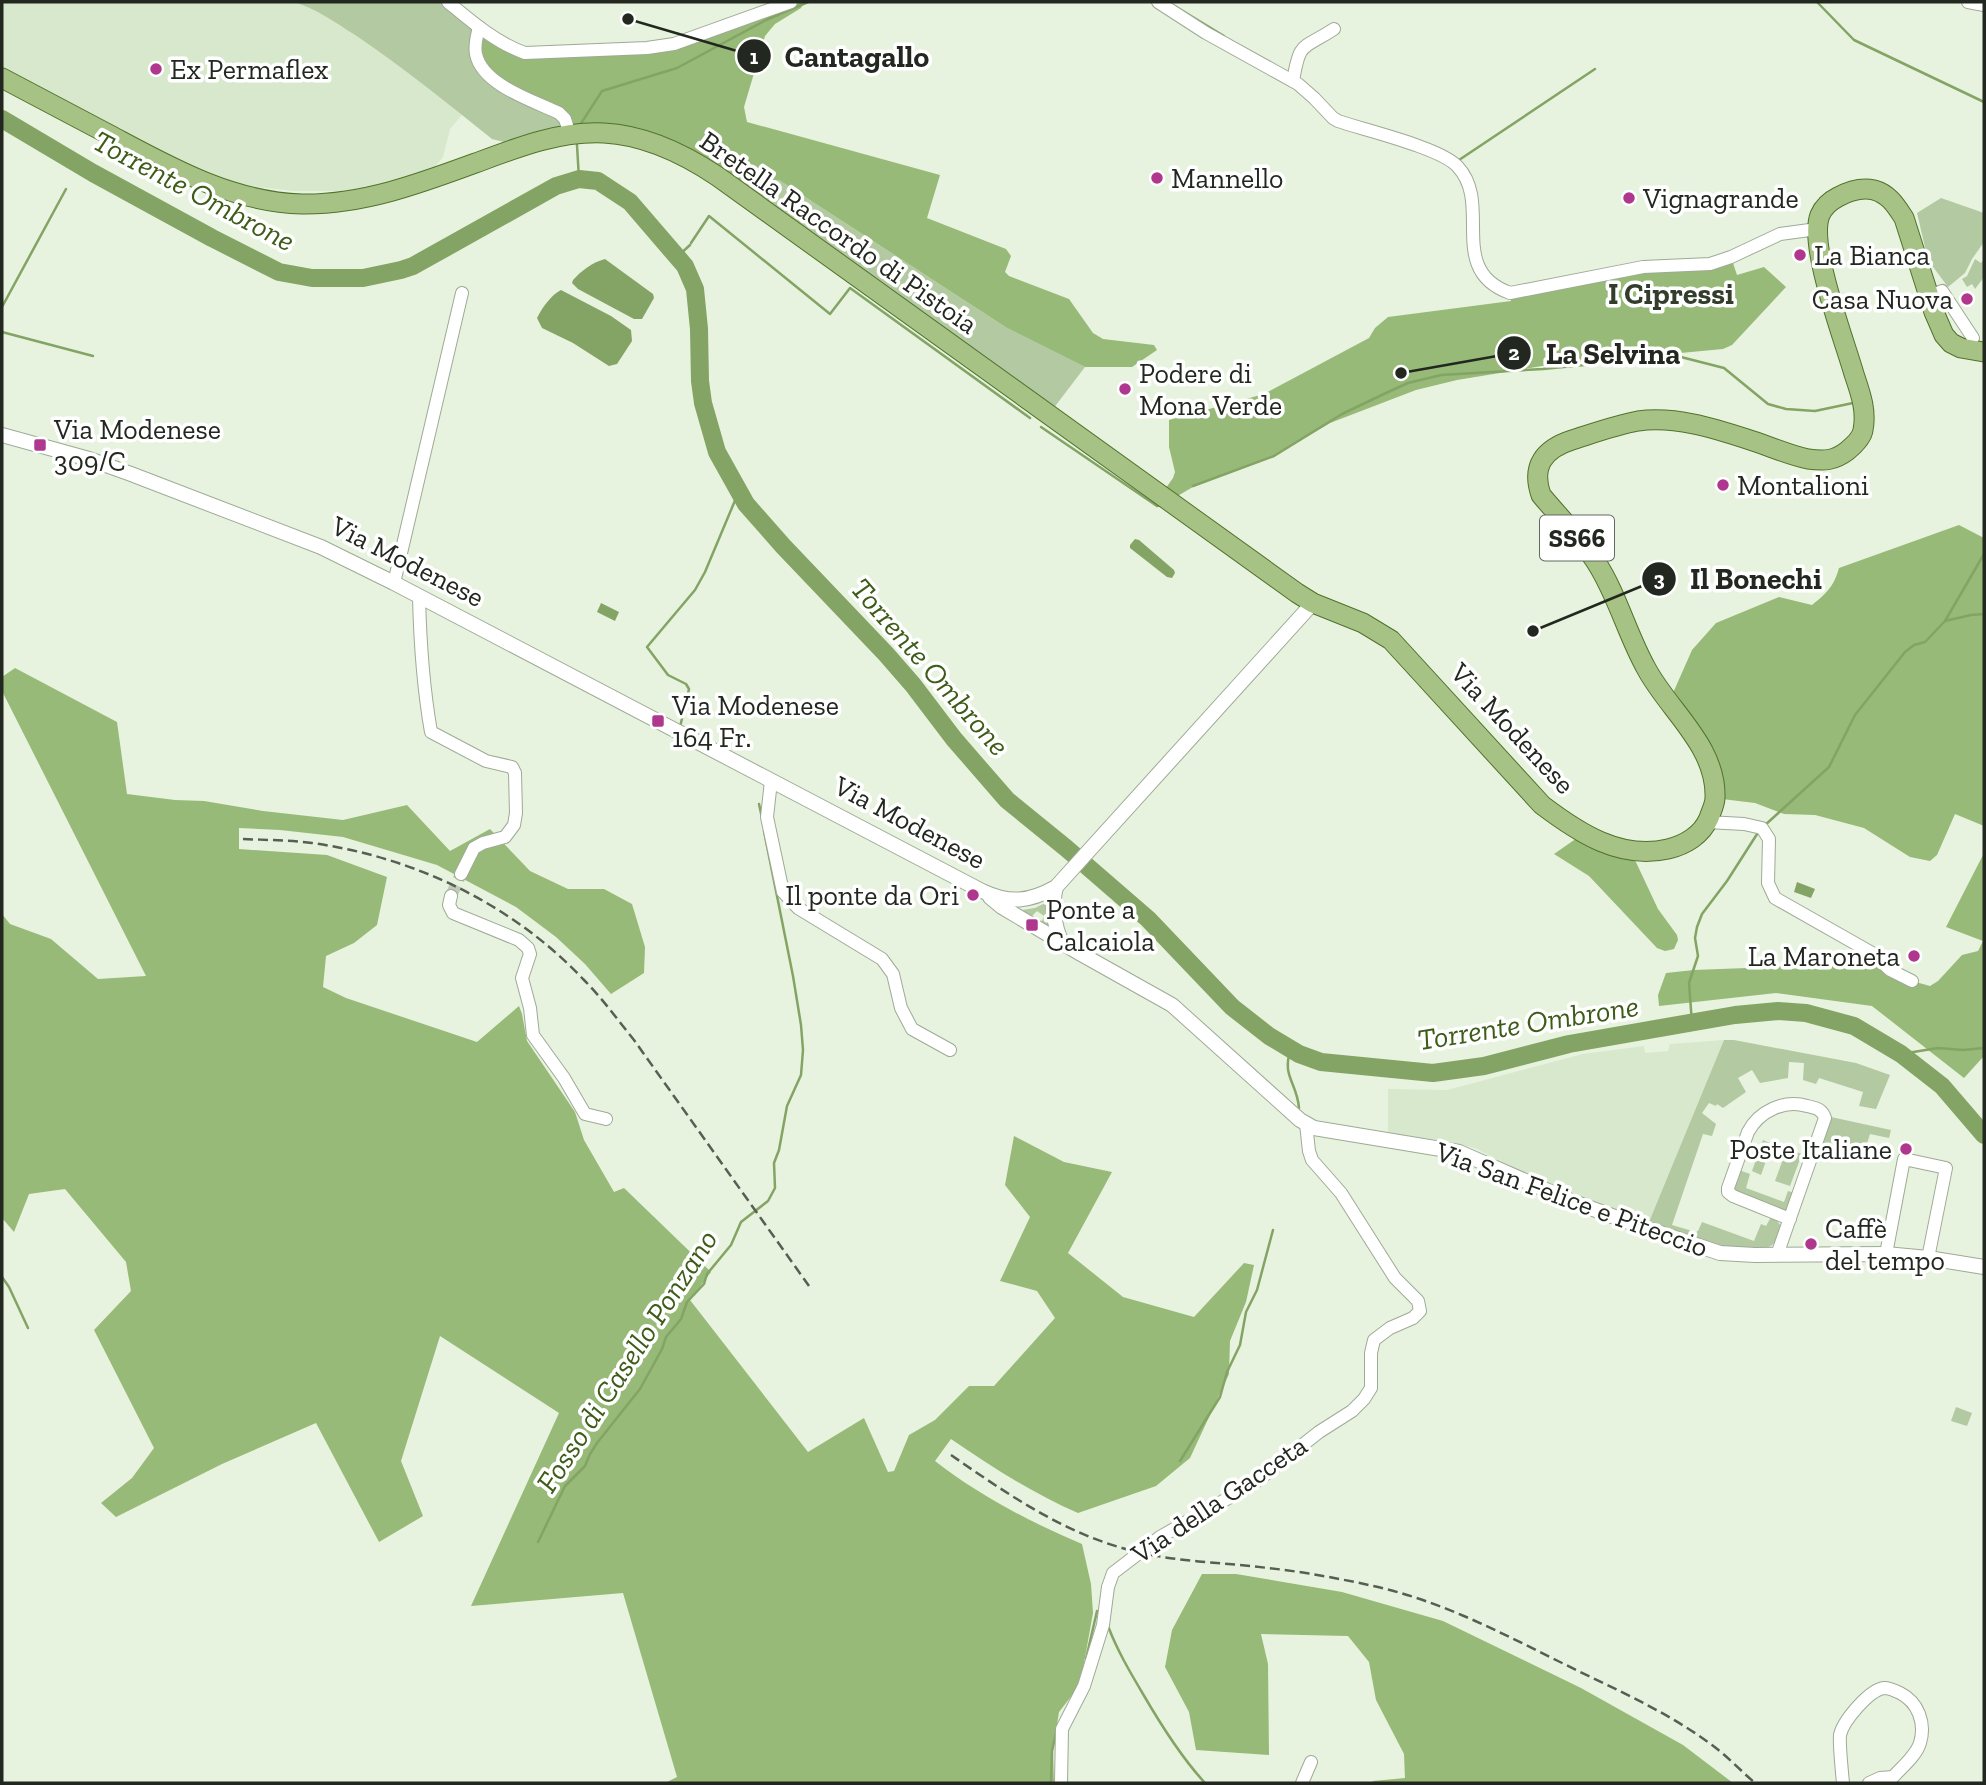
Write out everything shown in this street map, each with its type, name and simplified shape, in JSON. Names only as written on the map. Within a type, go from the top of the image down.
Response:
[{"type":"main road","name":"Bretella Raccordo di Pistoia","points":[[2,78],[190,176],[230,192],[279,202],[329,203],[385,193],[525,145],[570,135],[622,135],[664,147],[702,166],[1313,603]]},
{"type":"main road","points":[[1817,229],[1821,212],[1827,204],[1848,192],[1873,190],[1887,196],[1904,218],[1944,335],[1951,343],[1969,351],[1979,345]]},
{"type":"main road","name":"SS66","points":[[1707,822],[1715,799],[1705,753],[1645,667],[1595,561],[1541,495],[1537,482],[1539,465],[1549,451],[1565,442],[1640,421],[1680,422],[1710,427],[1807,458],[1833,460],[1850,449],[1863,434],[1864,406],[1822,265],[1817,229]]},
{"type":"main road","name":"Via Modenese","points":[[1313,603],[1363,623],[1391,640],[1542,805],[1587,835],[1618,849],[1658,852],[1679,847],[1698,834],[1707,822]]},
{"type":"street","points":[[448,2],[511,48],[525,52],[674,44],[791,2]]},
{"type":"street","points":[[1158,2],[1206,33],[1293,81],[1338,121],[1436,152],[1456,164],[1465,178],[1470,195],[1475,259],[1487,278],[1510,293],[1643,267],[1710,264],[1777,235],[1817,229]]},
{"type":"street","points":[[1968,2],[1984,5]]},
{"type":"street","points":[[479,27],[476,55],[488,76],[559,113],[565,119],[570,135]]},
{"type":"street","points":[[1293,81],[1300,51],[1334,29]]},
{"type":"street","points":[[394,583],[462,293]]},
{"type":"street","name":"Via Modenese","points":[[2,435],[120,470],[321,547],[986,894]]},
{"type":"street","points":[[419,596],[421,660],[431,732],[486,761],[512,767],[515,773],[516,813],[512,830],[501,839],[474,848],[461,874]]},
{"type":"street","points":[[986,894],[1024,901],[1038,897],[1060,883],[1313,603]]},
{"type":"street","points":[[771,781],[767,817],[783,892],[797,908],[882,959],[892,974],[901,1007],[912,1029],[950,1049]]},
{"type":"street","points":[[1707,822],[1762,828],[1769,839],[1768,883],[1775,898],[1872,953],[1890,970],[1912,981]]},
{"type":"street","points":[[1060,883],[1053,901],[1054,918],[1062,943]]},
{"type":"street","name":"Via San Felice e Piteccio","points":[[986,894],[1002,907],[1062,943],[1172,1005],[1306,1124],[1314,1128],[1459,1152],[1571,1201],[1705,1249],[1734,1255],[1886,1254],[1984,1267]]},
{"type":"street","points":[[451,896],[449,905],[453,913],[519,940],[528,948],[530,954],[523,978],[533,1035],[564,1078],[585,1114],[606,1119]]},
{"type":"street","points":[[1777,1255],[1790,1219],[1825,1118],[1823,1112],[1818,1109],[1797,1103],[1776,1107],[1752,1125],[1728,1188],[1728,1192],[1733,1196],[1790,1219]]},
{"type":"street","name":"Via della Gacceta","points":[[1062,1783],[1062,1729],[1084,1686],[1103,1625],[1108,1587],[1113,1573],[1160,1537],[1253,1484],[1319,1432],[1352,1411],[1371,1388],[1371,1353],[1374,1340],[1382,1332],[1413,1318],[1420,1311],[1418,1301],[1395,1278],[1341,1193],[1310,1156],[1306,1124]]},
{"type":"street","points":[[1886,1254],[1904,1158],[1945,1168],[1928,1258]]},
{"type":"street","points":[[1843,1783],[1840,1737],[1844,1725],[1861,1704],[1884,1688],[1909,1698],[1916,1706],[1922,1719],[1920,1744],[1914,1755],[1893,1777],[1880,1778],[1869,1783]]},
{"type":"street","points":[[1302,1783],[1311,1762]]},
{"type":"shaded area","points":[[2,2],[294,2],[313,8],[374,48],[421,81],[462,115],[450,129],[443,157],[434,168],[401,180],[338,191],[294,191],[242,185],[185,163],[2,68]]},
{"type":"shaded area","points":[[294,2],[445,2],[569,125],[504,142],[492,139],[373,47],[325,16]]},
{"type":"shaded area","points":[[785,2],[803,4],[775,24],[765,36],[744,107],[747,122],[940,175],[927,218],[1006,249],[1011,256],[1005,272],[1009,276],[1069,299],[1093,333],[1103,339],[1154,345],[1157,350],[1132,367],[1085,367],[1007,328],[779,180],[740,184],[713,166],[569,125],[482,64],[481,28],[529,52],[658,45]]},
{"type":"shaded area","points":[[779,180],[1007,328],[1085,367],[1053,409],[740,184]]},
{"type":"shaded area","points":[[1941,198],[1984,213],[1984,242],[1965,273],[1948,287],[1928,260],[1917,213]]},
{"type":"shaded area","points":[[1731,257],[1737,275],[1764,267],[1786,287],[1732,345],[1723,349],[1542,366],[1457,380],[1416,390],[1330,423],[1274,456],[1198,484],[1169,501],[1161,495],[1175,472],[1169,447],[1169,420],[1264,394],[1369,338],[1375,328],[1388,317],[1511,301],[1510,293]]},
{"type":"shaded area","points":[[605,259],[653,294],[654,298],[642,319],[634,319],[578,289],[572,283],[588,267]]},
{"type":"shaded area","points":[[1975,259],[1981,263],[1984,259],[1984,277],[1975,289],[1972,284],[1967,287],[1962,279],[1967,276]]},
{"type":"shaded area","points":[[561,290],[611,316],[631,330],[632,341],[617,364],[609,366],[573,343],[542,328],[537,318],[547,302]]},
{"type":"shaded area","points":[[1959,525],[1984,538],[1984,826],[1955,814],[1937,855],[1930,861],[1910,857],[1864,828],[1815,815],[1784,814],[1755,803],[1722,799],[1669,702],[1692,650],[1716,623],[1779,597],[1812,605],[1829,589],[1839,568]]},
{"type":"shaded area","points":[[1135,539],[1174,570],[1172,578],[1130,548]]},
{"type":"shaded area","points":[[601,603],[619,612],[615,621],[597,612]]},
{"type":"shaded area","points":[[15,668],[117,722],[127,794],[204,801],[343,820],[407,805],[450,851],[490,829],[530,871],[568,889],[604,889],[632,904],[645,947],[644,973],[611,994],[585,964],[556,937],[516,907],[437,865],[343,837],[239,828],[239,849],[327,855],[387,877],[377,925],[354,943],[326,956],[323,987],[346,998],[477,1042],[519,1006],[527,1041],[575,1112],[584,1140],[614,1192],[624,1188],[711,1272],[690,1300],[808,1452],[864,1418],[888,1472],[894,1471],[909,1435],[935,1420],[969,1386],[994,1386],[1055,1318],[1037,1291],[1000,1281],[1030,1217],[1005,1185],[1014,1136],[1064,1162],[1112,1172],[1068,1253],[1123,1297],[1194,1317],[1244,1263],[1254,1265],[1246,1302],[1230,1341],[1229,1374],[1190,1458],[1156,1486],[1078,1513],[1013,1479],[951,1439],[935,1461],[1006,1507],[1082,1544],[1091,1584],[1093,1613],[1080,1685],[1059,1712],[1053,1749],[1054,1783],[665,1783],[677,1777],[623,1593],[471,1606],[559,1413],[440,1336],[401,1461],[423,1516],[379,1542],[316,1423],[222,1464],[116,1517],[101,1503],[132,1478],[154,1448],[94,1330],[131,1291],[126,1262],[65,1189],[29,1194],[14,1232],[2,1218],[2,914],[10,924],[51,939],[98,979],[146,976],[2,691],[2,677]]},
{"type":"shaded area","points":[[1577,838],[1634,858],[1658,909],[1677,935],[1674,949],[1665,951],[1657,948],[1589,876],[1554,854]]},
{"type":"shaded area","points":[[1984,853],[1984,1056],[1964,1078],[1872,1006],[1776,993],[1659,1006],[1658,995],[1666,973],[1825,965],[1853,967],[1872,953],[1912,981],[1930,986],[1962,955],[1978,951],[1983,941],[1946,927]]},
{"type":"shaded area","points":[[1797,882],[1815,889],[1811,898],[1794,892]]},
{"type":"shaded area","points":[[1047,902],[1049,926],[1041,923],[1044,916],[1037,911],[1032,916],[1022,910],[1035,908]]},
{"type":"shaded area","points":[[1724,1040],[1649,1222],[1535,1179],[1475,1148],[1388,1133],[1388,1089],[1447,1090],[1583,1054],[1644,1046],[1645,1053],[1668,1051],[1670,1044]]},
{"type":"shaded area","points":[[1724,1040],[1856,1063],[1890,1075],[1876,1109],[1859,1106],[1863,1092],[1819,1078],[1816,1084],[1803,1080],[1804,1063],[1789,1062],[1788,1078],[1760,1083],[1752,1070],[1738,1078],[1746,1092],[1723,1108],[1709,1103],[1702,1113],[1716,1124],[1712,1136],[1703,1134],[1672,1225],[1696,1232],[1702,1222],[1754,1241],[1761,1224],[1766,1226],[1771,1217],[1781,1226],[1776,1241],[1763,1249],[1717,1246],[1649,1222]]},
{"type":"shaded area","points":[[1831,1117],[1891,1130],[1889,1138],[1870,1134],[1865,1150],[1857,1149],[1854,1160],[1829,1155],[1830,1150],[1821,1147]]},
{"type":"shaded area","points":[[1763,1140],[1772,1144],[1761,1175],[1752,1171]]},
{"type":"shaded area","points":[[1786,1151],[1802,1154],[1790,1186],[1775,1181]]},
{"type":"shaded area","points":[[1739,1170],[1750,1174],[1746,1188],[1784,1202],[1788,1191],[1795,1193],[1787,1210],[1733,1191]]},
{"type":"shaded area","points":[[1956,1407],[1972,1413],[1967,1426],[1951,1421]]},
{"type":"shaded area","points":[[1202,1574],[1236,1574],[1342,1592],[1443,1621],[1581,1688],[1683,1745],[1733,1783],[1372,1783],[1405,1778],[1404,1754],[1376,1700],[1369,1662],[1348,1636],[1261,1634],[1268,1664],[1269,1755],[1196,1750],[1189,1712],[1165,1667],[1172,1630]]},
{"type":"waterway","points":[[580,125],[602,91],[677,68],[766,20],[808,2]]},
{"type":"waterway","points":[[1817,2],[1854,40],[1984,102]]},
{"type":"waterway","points":[[1173,5],[1224,36]]},
{"type":"waterway","points":[[1459,160],[1595,69]]},
{"type":"waterway","name":"Torrente Ombrone","points":[[2,119],[93,173],[212,238],[279,272],[312,278],[363,278],[413,266],[556,186],[579,179],[598,181],[630,202],[685,266],[695,289],[703,403],[717,452],[746,504],[886,654],[1007,800],[1148,919],[1232,1007],[1269,1036],[1299,1054],[1321,1062],[1433,1073],[1484,1066],[1569,1044],[1735,1015],[1778,1011],[1806,1013],[1854,1026],[1901,1054],[1942,1086],[1984,1135]]},
{"type":"waterway","points":[[577,145],[579,179]]},
{"type":"waterway","points":[[2,307],[66,189]]},
{"type":"waterway","points":[[691,243],[709,216],[830,314],[850,288],[1030,418]]},
{"type":"waterway","points":[[677,257],[690,245]]},
{"type":"waterway","points":[[2,332],[93,356]]},
{"type":"waterway","points":[[1193,486],[1274,456],[1342,414],[1408,383],[1441,375],[1543,369],[1677,356],[1724,368],[1768,404],[1786,409],[1815,411],[1853,403]]},
{"type":"waterway","points":[[1041,427],[1157,506],[1162,505]]},
{"type":"waterway","name":"Fosso di Casello Ponzano","points":[[680,727],[689,689],[686,684],[668,675],[647,647],[695,590],[739,491]]},
{"type":"waterway","points":[[1945,621],[1984,554]]},
{"type":"waterway","points":[[1764,826],[1829,767],[1855,715],[1905,652],[1914,645],[1925,642],[1945,621],[1984,614]]},
{"type":"waterway","name":"Fosso di Casello Ponzano","points":[[759,804],[762,818]]},
{"type":"waterway","name":"Fosso di Casello Ponzano","points":[[538,1542],[565,1486],[585,1466],[597,1443],[640,1389],[666,1337],[681,1319],[687,1302],[704,1284],[707,1274],[731,1245],[741,1222],[768,1201],[775,1188],[774,1163],[787,1106],[801,1075],[803,1050],[793,976],[764,831]]},
{"type":"waterway","points":[[1692,1023],[1689,983],[1698,956],[1695,938],[1697,927],[1702,914],[1759,831]]},
{"type":"waterway","points":[[1901,1054],[1938,1048],[1984,1048]]},
{"type":"waterway","points":[[1291,1049],[1288,1066],[1299,1108]]},
{"type":"waterway","points":[[1180,1461],[1220,1397],[1227,1372],[1240,1345],[1246,1312],[1257,1290],[1273,1230]]},
{"type":"waterway","points":[[2,1277],[28,1328]]},
{"type":"waterway","points":[[1086,1659],[1097,1611]]},
{"type":"waterway","points":[[1108,1626],[1124,1661],[1157,1717],[1205,1783]]},
{"type":"waterway","points":[[1051,1783],[1052,1751],[1056,1733]]},
{"type":"tunnel","points":[[451,896],[461,874]]},
{"type":"railway","points":[[243,839],[312,843],[387,860],[424,872],[459,888],[525,928],[583,979],[615,1016],[809,1286]]},
{"type":"railway","points":[[951,1455],[1011,1496],[1054,1520],[1122,1548],[1176,1559],[1282,1570],[1337,1579],[1402,1593],[1448,1609],[1656,1710],[1712,1745],[1755,1783]]},
{"type":"place","name":"Cantagallo","points":[[628,19]]},
{"type":"place","name":"Ex Permaflex","points":[[156,69]]},
{"type":"place","name":"Mannello","points":[[1157,178]]},
{"type":"place","name":"Vignagrande","points":[[1629,198]]},
{"type":"place","name":"La Bianca","points":[[1800,255]]},
{"type":"place","name":"Casa Nuova","points":[[1967,299]]},
{"type":"place","name":"La Selvina","points":[[1401,373]]},
{"type":"place","name":"Podere di Mona Verde","points":[[1125,389]]},
{"type":"place","name":"Via Modenese 309/C","points":[[40,445]]},
{"type":"place","name":"Montalioni","points":[[1723,485]]},
{"type":"place","name":"Il Bonechi","points":[[1533,631]]},
{"type":"place","name":"Via Modenese 164 Fr.","points":[[658,721]]},
{"type":"place","name":"Il ponte da Ori","points":[[973,895]]},
{"type":"place","name":"Ponte a Calcaiola","points":[[1032,925]]},
{"type":"place","name":"La Maroneta","points":[[1914,956]]},
{"type":"place","name":"Poste Italiane","points":[[1906,1149]]},
{"type":"place","name":"Caffè del tempo","points":[[1811,1244]]},
{"type":"district","name":"I Cipressi","points":[[1671,294]]}]
